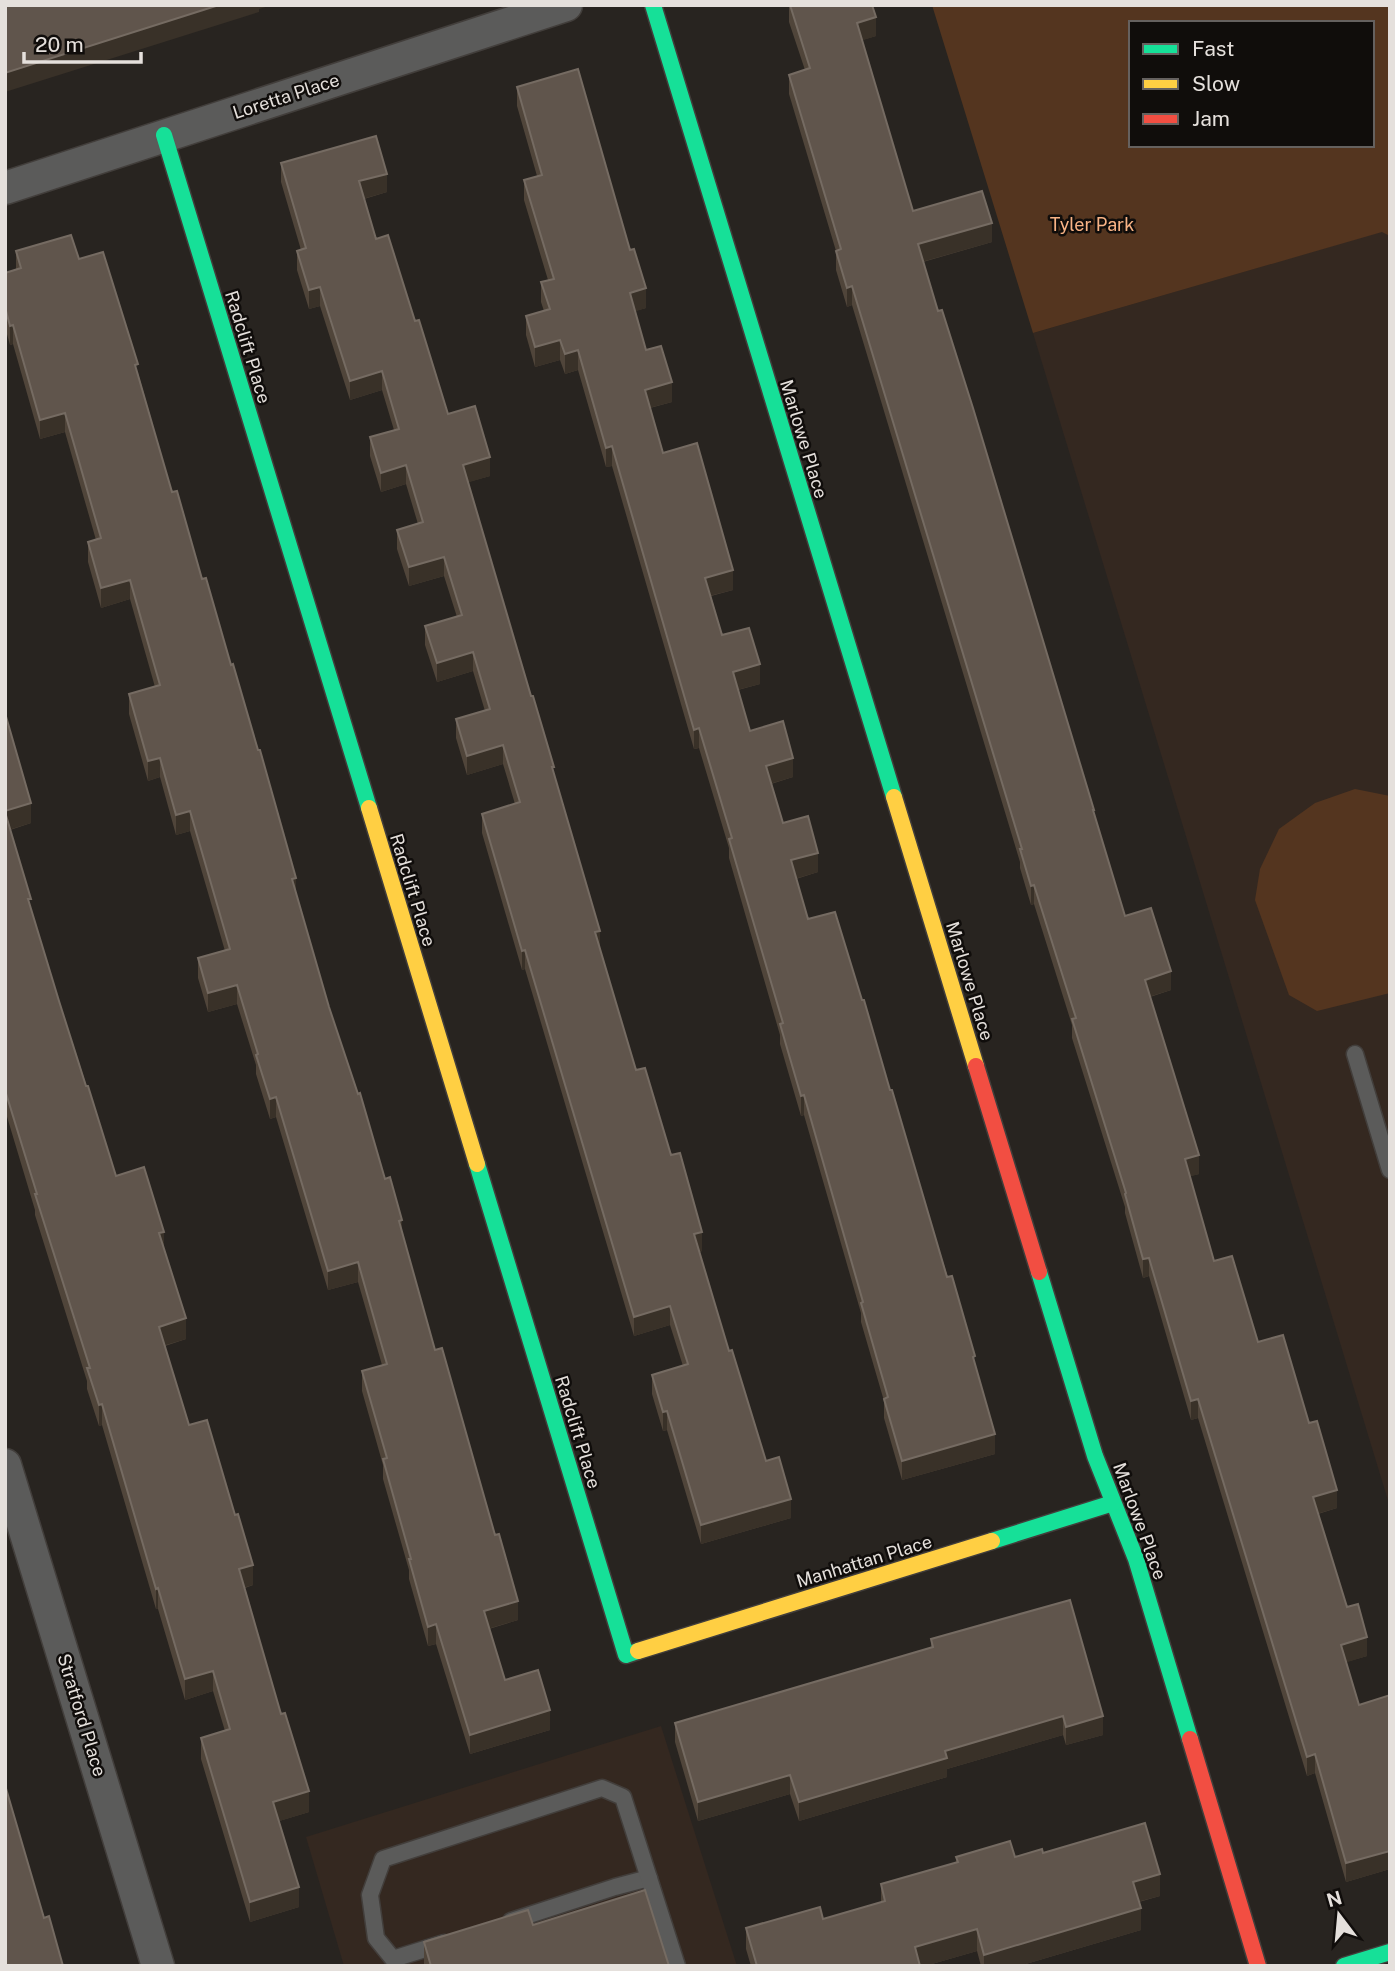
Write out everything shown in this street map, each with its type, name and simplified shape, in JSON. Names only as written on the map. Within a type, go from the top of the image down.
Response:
[{"type":"street","name":"Loretta Place","points":[[5,188],[566,5]]},
{"type":"street","name":"Marlowe Place","points":[[653,5],[1095,1456],[1136,1559],[1258,1966]]},
{"type":"street","name":"Radclift Place","points":[[164,135],[626,1655]]},
{"type":"street","name":"Stratford Place","points":[[5,1465],[158,1966]]},
{"type":"street","name":"Manhattan Place","points":[[626,1655],[1113,1503]]},
{"type":"street","points":[[1352,1965],[1390,1952]]},
{"type":"lane","points":[[1355,1054],[1390,1170]]},
{"type":"lane","points":[[453,1940],[393,1959],[376,1938],[370,1895],[383,1859],[602,1788],[624,1797],[677,1966]]},
{"type":"lane","points":[[491,1928],[649,1878]]},
{"type":"shaded area","points":[[1390,229],[1390,1507],[1033,333]]},
{"type":"shaded area","points":[[661,1726],[737,1966],[344,1966],[306,1837]]},
{"type":"green space","name":"Tyler Park","points":[[932,5],[1390,5],[1390,236],[1382,232],[1033,333]]},
{"type":"green space","points":[[1355,789],[1390,796],[1390,993],[1317,1011],[1289,995],[1255,900],[1260,869],[1279,829],[1315,803]]},
{"type":"building","points":[[5,5],[219,5],[5,73]]},
{"type":"building","points":[[790,5],[872,5],[876,17],[857,23],[913,211],[982,191],[992,223],[918,244],[938,311],[942,310],[973,408],[1125,916],[1151,908],[1171,971],[1145,980],[1199,1155],[1185,1159],[1214,1261],[1232,1256],[1258,1342],[1283,1335],[1309,1423],[1317,1421],[1337,1490],[1313,1497],[1347,1607],[1358,1604],[1367,1637],[1341,1645],[1359,1705],[1390,1695],[1390,1851],[1346,1863],[1315,1754],[1307,1757],[1198,1399],[1191,1401],[1149,1258],[1143,1259],[1126,1193],[1072,1019],[1076,1018],[1034,885],[1031,886],[852,286],[847,288],[836,251],[841,249],[789,75],[810,68]]},
{"type":"building","points":[[578,69],[630,250],[634,249],[646,288],[630,293],[646,350],[661,346],[672,382],[645,390],[663,453],[697,443],[733,570],[705,578],[722,635],[749,628],[760,664],[733,672],[750,731],[783,721],[793,758],[766,766],[783,823],[808,816],[818,853],[791,860],[808,919],[835,912],[892,1090],[947,1277],[952,1276],[995,1434],[902,1461],[884,1399],[888,1397],[861,1303],[863,1302],[804,1095],[801,1096],[780,1024],[783,1023],[729,839],[732,838],[699,728],[694,730],[612,446],[606,448],[578,350],[565,354],[560,340],[535,347],[526,316],[550,309],[541,282],[554,279],[524,180],[542,175],[517,87]]},
{"type":"building","points":[[376,136],[387,174],[359,181],[376,239],[388,235],[415,321],[419,320],[448,414],[475,406],[490,457],[463,465],[554,767],[600,931],[595,932],[636,1070],[645,1068],[671,1155],[680,1153],[702,1232],[694,1234],[766,1461],[779,1457],[791,1499],[701,1525],[667,1411],[663,1412],[652,1375],[688,1364],[670,1306],[634,1317],[482,814],[520,802],[503,745],[467,756],[456,719],[490,709],[473,652],[437,663],[425,626],[462,615],[444,557],[409,567],[397,530],[423,522],[406,465],[381,473],[370,437],[399,429],[382,371],[350,381],[320,287],[309,290],[297,251],[306,248],[281,163]]},
{"type":"building","points":[[71,235],[79,259],[103,252],[138,364],[135,365],[172,492],[177,491],[202,579],[206,578],[231,665],[233,664],[260,750],[296,878],[292,879],[329,1007],[358,1094],[360,1093],[385,1179],[390,1177],[402,1220],[399,1221],[435,1350],[442,1348],[495,1535],[499,1534],[518,1601],[484,1611],[505,1680],[538,1670],[550,1710],[470,1735],[436,1624],[428,1627],[383,1459],[387,1458],[362,1371],[387,1364],[358,1262],[328,1271],[276,1097],[270,1099],[237,985],[208,993],[198,958],[230,949],[190,811],[176,815],[160,758],[148,761],[129,694],[160,685],[130,580],[101,588],[88,542],[101,538],[65,413],[40,420],[13,325],[10,326],[5,307],[5,273],[21,268],[16,251]]},
{"type":"building","points":[[5,713],[31,803],[5,811]]},
{"type":"building","points":[[5,812],[59,1001],[116,1176],[144,1167],[164,1232],[159,1233],[186,1318],[159,1327],[189,1425],[207,1420],[235,1515],[238,1514],[253,1565],[239,1569],[281,1714],[285,1713],[309,1791],[273,1802],[299,1887],[250,1902],[201,1738],[230,1729],[213,1671],[185,1679],[102,1404],[99,1405],[87,1368],[90,1368],[5,1090]]},
{"type":"building","points":[[1070,1600],[1103,1716],[1066,1727],[1063,1716],[945,1751],[947,1758],[799,1802],[790,1775],[698,1802],[675,1723],[933,1647],[931,1639]]},
{"type":"building","points":[[5,1785],[44,1918],[49,1916],[63,1966],[5,1966]]},
{"type":"building","points":[[1145,1823],[1160,1874],[1133,1882],[1141,1908],[984,1955],[977,1929],[915,1947],[920,1966],[757,1966],[746,1928],[820,1907],[823,1919],[885,1901],[881,1884],[958,1862],[956,1857],[1010,1841],[1015,1857],[1042,1849],[1043,1853]]},
{"type":"building","points":[[645,1890],[669,1966],[431,1966],[424,1942],[528,1910],[533,1925]]},
{"type":"traffic: fast","points":[[653,5],[894,797]]},
{"type":"traffic: fast","points":[[164,135],[369,808]]},
{"type":"traffic: fast","points":[[477,1164],[626,1655],[638,1651]]},
{"type":"traffic: fast","points":[[1039,1272],[1095,1456],[1136,1559],[1190,1739]]},
{"type":"traffic: fast","points":[[992,1541],[1113,1503]]},
{"type":"traffic: fast","points":[[1344,1966],[1390,1952]]},
{"type":"traffic: slow","points":[[894,797],[976,1066]]},
{"type":"traffic: slow","points":[[369,808],[477,1164]]},
{"type":"traffic: slow","points":[[638,1651],[992,1541]]},
{"type":"traffic: jam","points":[[976,1066],[1039,1272]]},
{"type":"traffic: jam","points":[[1190,1739],[1258,1966]]}]
